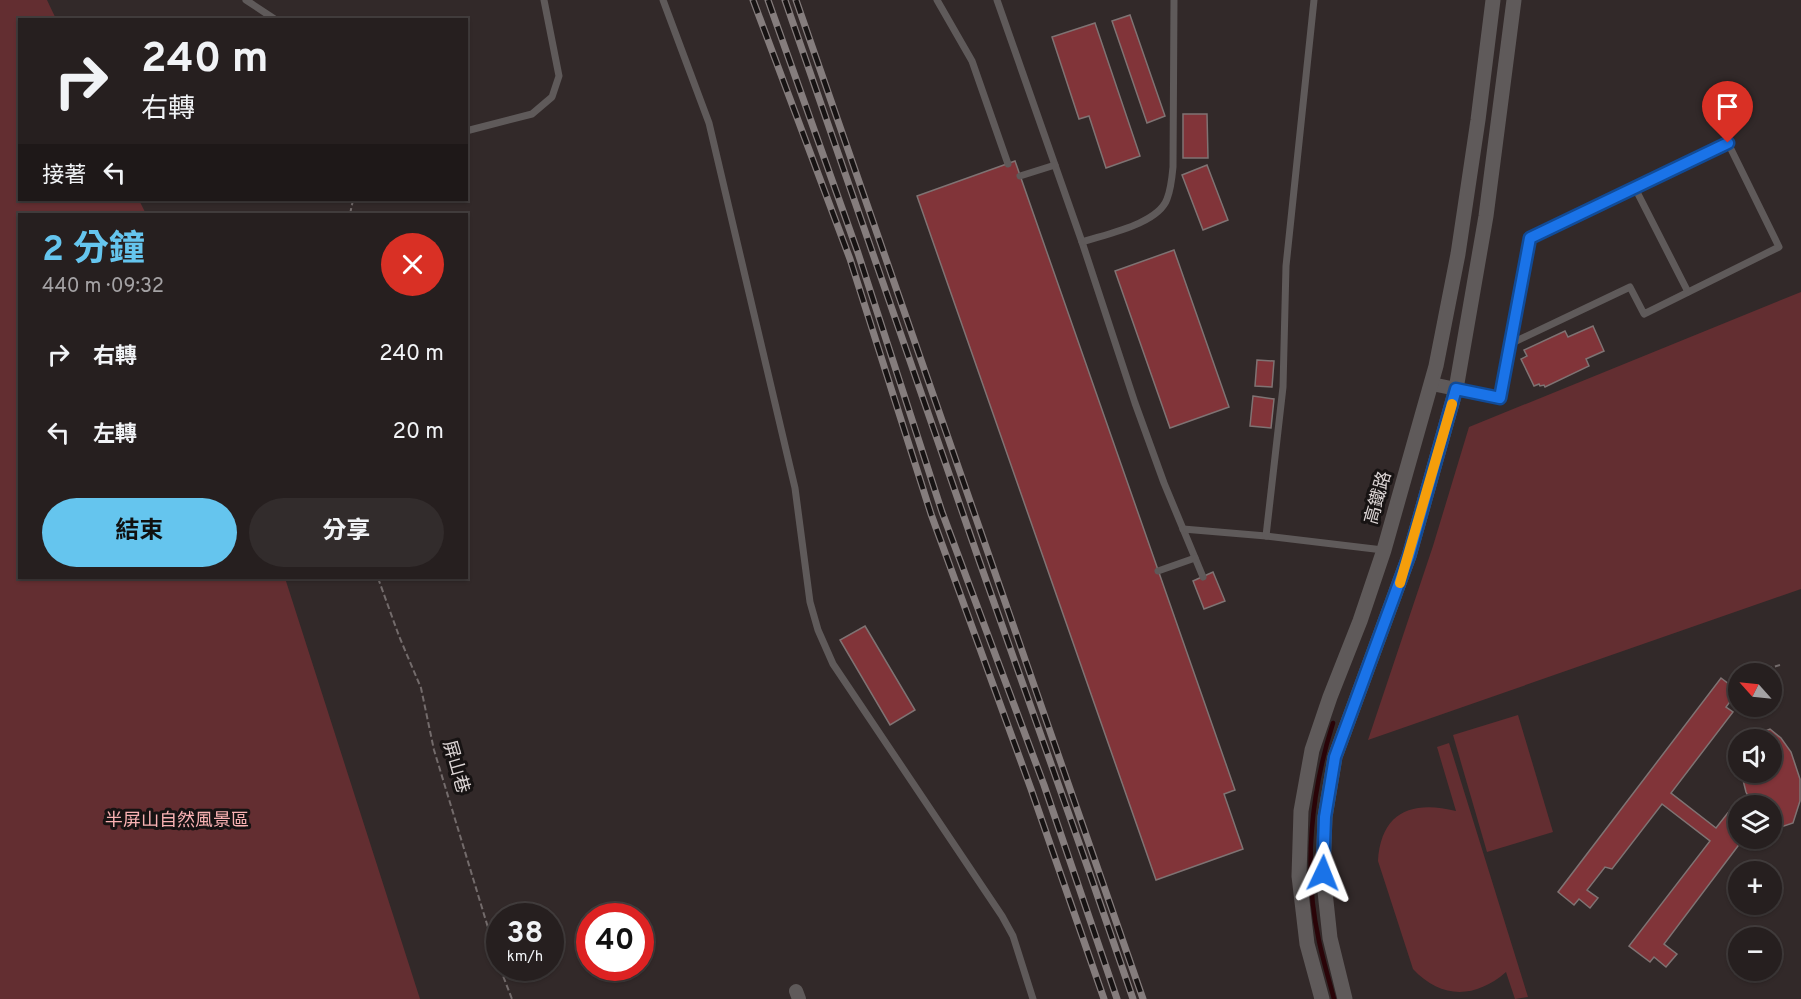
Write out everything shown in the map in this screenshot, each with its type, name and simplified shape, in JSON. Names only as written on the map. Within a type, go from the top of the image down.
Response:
[{"type":"street","name":"高鐵路","points":[[1322,999],[1307,944],[1300,887],[1301,811],[1312,750],[1384,550],[1432,384],[1458,254],[1493,0]]},
{"type":"street","points":[[1345,999],[1330,938],[1323,873],[1325,817],[1335,757],[1409,556],[1456,389],[1486,216],[1514,0]]},
{"type":"street","points":[[1432,384],[1456,389]]},
{"type":"lane","points":[[246,0],[273,18]]},
{"type":"lane","points":[[468,130],[532,114],[552,97],[559,76],[544,0]]},
{"type":"lane","points":[[663,0],[709,123],[716,151],[795,488],[810,602],[818,630],[833,664],[1002,916],[1013,936],[1034,999]]},
{"type":"lane","points":[[937,0],[972,61],[1008,164]]},
{"type":"lane","points":[[997,0],[1082,242],[1135,403],[1164,483],[1203,577]]},
{"type":"lane","points":[[1082,242],[1147,220],[1159,212],[1167,201],[1173,167],[1174,0]]},
{"type":"lane","points":[[1266,536],[1283,387],[1286,266],[1314,0]]},
{"type":"lane","points":[[1456,389],[1500,398],[1510,344],[1530,238],[1728,143],[1779,247],[1644,314],[1630,286],[1510,344]]},
{"type":"lane","points":[[1020,176],[1055,165]]},
{"type":"lane","points":[[1635,188],[1688,292]]},
{"type":"lane","points":[[1183,529],[1384,550]]},
{"type":"lane","points":[[1158,571],[1195,558]]},
{"type":"path","name":"屏山巷","points":[[378,579],[421,688],[434,750],[486,921]]},
{"type":"path","name":"屏山巷","points":[[505,981],[512,999]]},
{"type":"green space","name":"半屏山自然風景區","points":[[0,0],[47,0],[56,18],[18,18],[18,201],[140,201],[146,213],[18,213],[18,579],[285,579],[420,999],[0,999]]},
{"type":"green space","points":[[1801,292],[1801,589],[1368,740],[1433,546],[1469,427]]},
{"type":"green space","points":[[1518,715],[1553,832],[1487,852],[1453,735]]},
{"type":"green space","points":[[1449,743],[1528,997],[1515,999],[1506,972],[1494,981],[1470,991],[1447,990],[1424,979],[1413,969],[1378,861],[1380,844],[1385,831],[1392,821],[1402,814],[1426,807],[1456,811],[1437,747]]},
{"type":"building","points":[[1130,15],[1165,116],[1147,123],[1112,21]]},
{"type":"building","points":[[1095,23],[1140,156],[1106,168],[1089,116],[1079,119],[1052,37]]},
{"type":"building","points":[[1183,114],[1207,114],[1208,158],[1183,158]]},
{"type":"building","points":[[1015,161],[1235,790],[1224,794],[1243,849],[1156,880],[917,196]]},
{"type":"building","points":[[1207,165],[1228,220],[1203,230],[1182,175]]},
{"type":"building","points":[[1174,250],[1229,407],[1170,428],[1115,271]]},
{"type":"building","points":[[1593,326],[1604,351],[1586,359],[1589,366],[1545,387],[1539,384],[1534,386],[1521,359],[1527,356],[1524,350],[1565,331],[1568,337]]},
{"type":"building","points":[[1257,360],[1274,361],[1272,387],[1255,386]]},
{"type":"building","points":[[1253,396],[1274,399],[1271,428],[1250,426]]},
{"type":"building","points":[[1213,572],[1225,601],[1204,609],[1193,581]]},
{"type":"building","points":[[865,626],[915,710],[890,725],[840,640]]},
{"type":"building","points":[[1721,678],[1728,683],[1726,707],[1729,717],[1671,793],[1716,828],[1728,813],[1728,849],[1736,849],[1664,944],[1677,954],[1666,967],[1654,957],[1650,962],[1629,946],[1710,841],[1662,804],[1612,869],[1605,867],[1587,890],[1598,898],[1590,908],[1579,899],[1574,905],[1558,892]]},
{"type":"building","points":[[1782,739],[1791,752],[1800,779],[1800,801],[1793,823],[1782,827],[1782,795],[1748,795],[1744,783],[1782,783]]},
{"type":"waterway","points":[[1333,723],[1325,749],[1315,803],[1311,886],[1314,914],[1334,999]]},
{"type":"railway","points":[[753,0],[850,259],[931,514],[1104,999]]},
{"type":"railway","points":[[768,0],[858,253],[942,512],[1044,785],[1117,999]]},
{"type":"railway","points":[[785,0],[1133,999]]},
{"type":"railway","points":[[796,0],[1143,999]]},
{"type":"slow traffic","points":[[1400,583],[1452,404]]},
{"type":"route","points":[[1323,873],[1325,817],[1335,757],[1409,556],[1456,389],[1500,398],[1530,238],[1728,143]]}]
